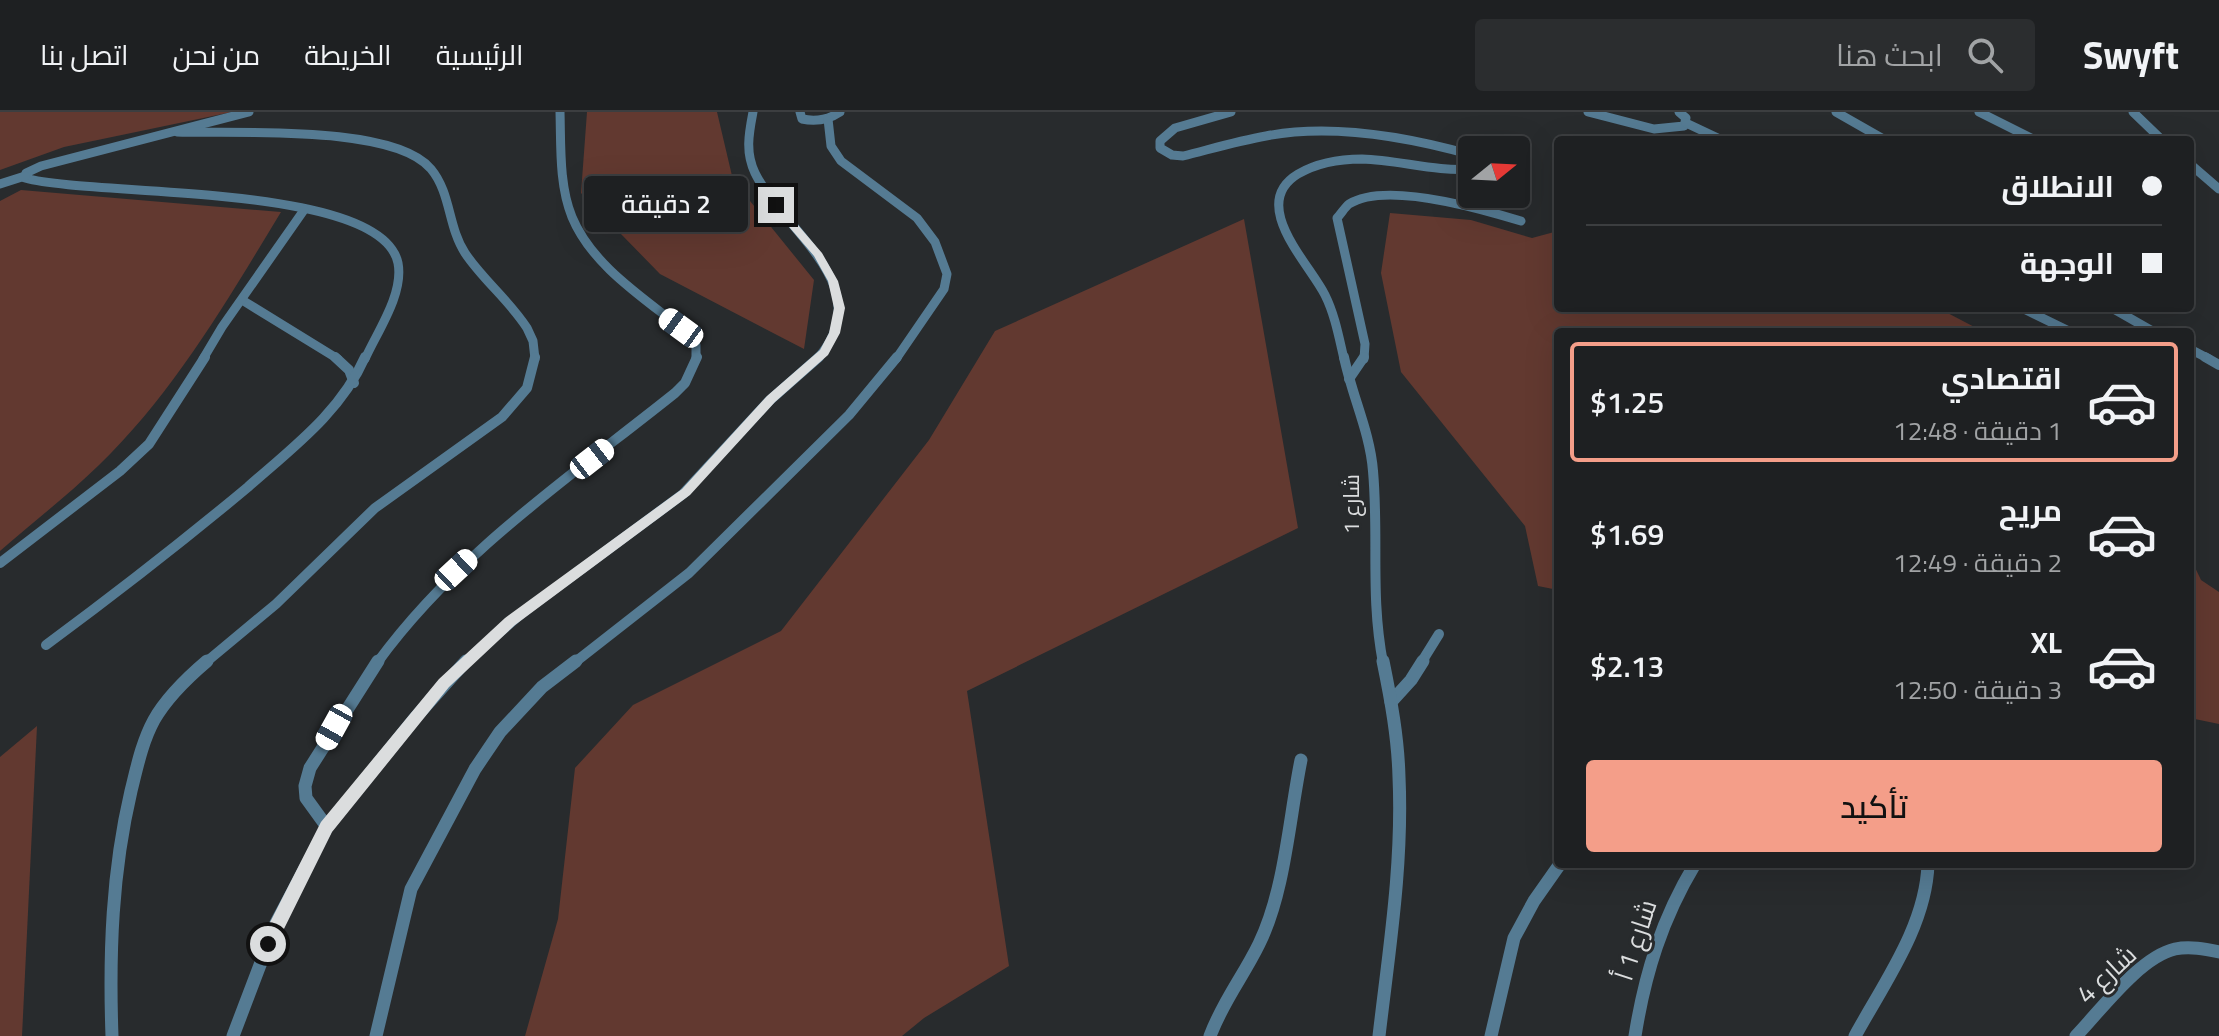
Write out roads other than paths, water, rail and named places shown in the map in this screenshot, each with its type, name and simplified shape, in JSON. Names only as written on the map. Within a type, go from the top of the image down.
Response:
[{"type":"street","points":[[0,184],[52,163],[249,112]]},
{"type":"street","points":[[327,827],[310,809],[304,783],[343,712],[414,612],[468,558],[675,393],[685,383],[697,357],[696,345],[690,335],[632,288],[587,244],[576,225],[567,190],[560,112]]},
{"type":"street","points":[[233,1036],[276,923],[327,827],[444,683],[510,622],[686,492],[771,399],[805,371],[829,345],[839,308],[833,281],[818,255],[776,205],[754,170],[746,143],[753,112]]},
{"type":"street","points":[[800,112],[802,119],[808,120],[828,119],[840,112]]},
{"type":"street","points":[[1231,112],[1168,132],[1160,141],[1160,148],[1172,155],[1183,156],[1269,135],[1352,131],[1458,148]]},
{"type":"street","points":[[1588,112],[1669,130],[1686,123],[1714,136]]},
{"type":"street","points":[[1604,112],[1640,123]]},
{"type":"street","points":[[1623,112],[1640,123]]},
{"type":"street","points":[[1679,112],[1686,118],[1686,123]]},
{"type":"street","points":[[1836,112],[1878,136]]},
{"type":"street","points":[[1979,112],[2027,136]]},
{"type":"street","points":[[2133,112],[2158,136]]},
{"type":"street","points":[[376,1036],[411,889],[451,810],[500,732],[542,687],[644,611],[689,573],[849,415],[906,347],[944,289],[947,274],[935,242],[917,218],[897,200],[853,172],[834,153],[828,119]]},
{"type":"street","points":[[112,1036],[111,927],[116,862],[136,771],[151,725],[176,692],[276,603],[355,525],[425,470],[510,410],[526,389],[536,353],[525,324],[464,250],[443,189],[430,168],[419,158],[371,140],[351,137],[177,132]]},
{"type":"street","name":"شارع 1","points":[[1379,1036],[1398,831],[1397,742],[1377,639],[1374,600],[1373,460],[1332,308],[1284,227],[1279,216],[1279,196],[1296,176],[1319,165],[1347,159],[1380,158],[1458,170]]},
{"type":"street","points":[[2194,167],[2219,189]]},
{"type":"street","points":[[25,176],[27,180],[42,182],[206,197],[304,210],[333,217],[379,236],[389,244],[399,264],[398,285],[354,383],[338,404],[286,454],[177,547],[46,645]]},
{"type":"street","points":[[1349,379],[1364,361],[1365,344],[1337,218],[1343,206],[1359,199],[1409,196],[1521,221]]},
{"type":"street","points":[[0,563],[120,471],[149,444],[304,210]]},
{"type":"street","points":[[242,300],[337,359],[349,370],[354,383]]},
{"type":"street","points":[[2030,312],[2063,328]]},
{"type":"street","points":[[2116,312],[2136,328]]},
{"type":"street","points":[[2118,312],[2147,328]]},
{"type":"street","points":[[2194,351],[2219,365]]},
{"type":"street","points":[[1391,702],[1411,680],[1439,634]]},
{"type":"street","points":[[1210,1036],[1222,1004],[1259,944],[1282,878],[1286,835],[1301,760]]},
{"type":"street","points":[[1492,1031],[1514,938],[1534,901],[1557,868]]},
{"type":"street","name":"شارع 1 أ","points":[[1635,1036],[1657,932],[1670,902],[1692,868]]},
{"type":"street","points":[[1855,1036],[1919,914],[1928,886],[1928,868]]},
{"type":"street","name":"شارع 4","points":[[2076,1036],[2155,959],[2171,950],[2219,952]]}]
